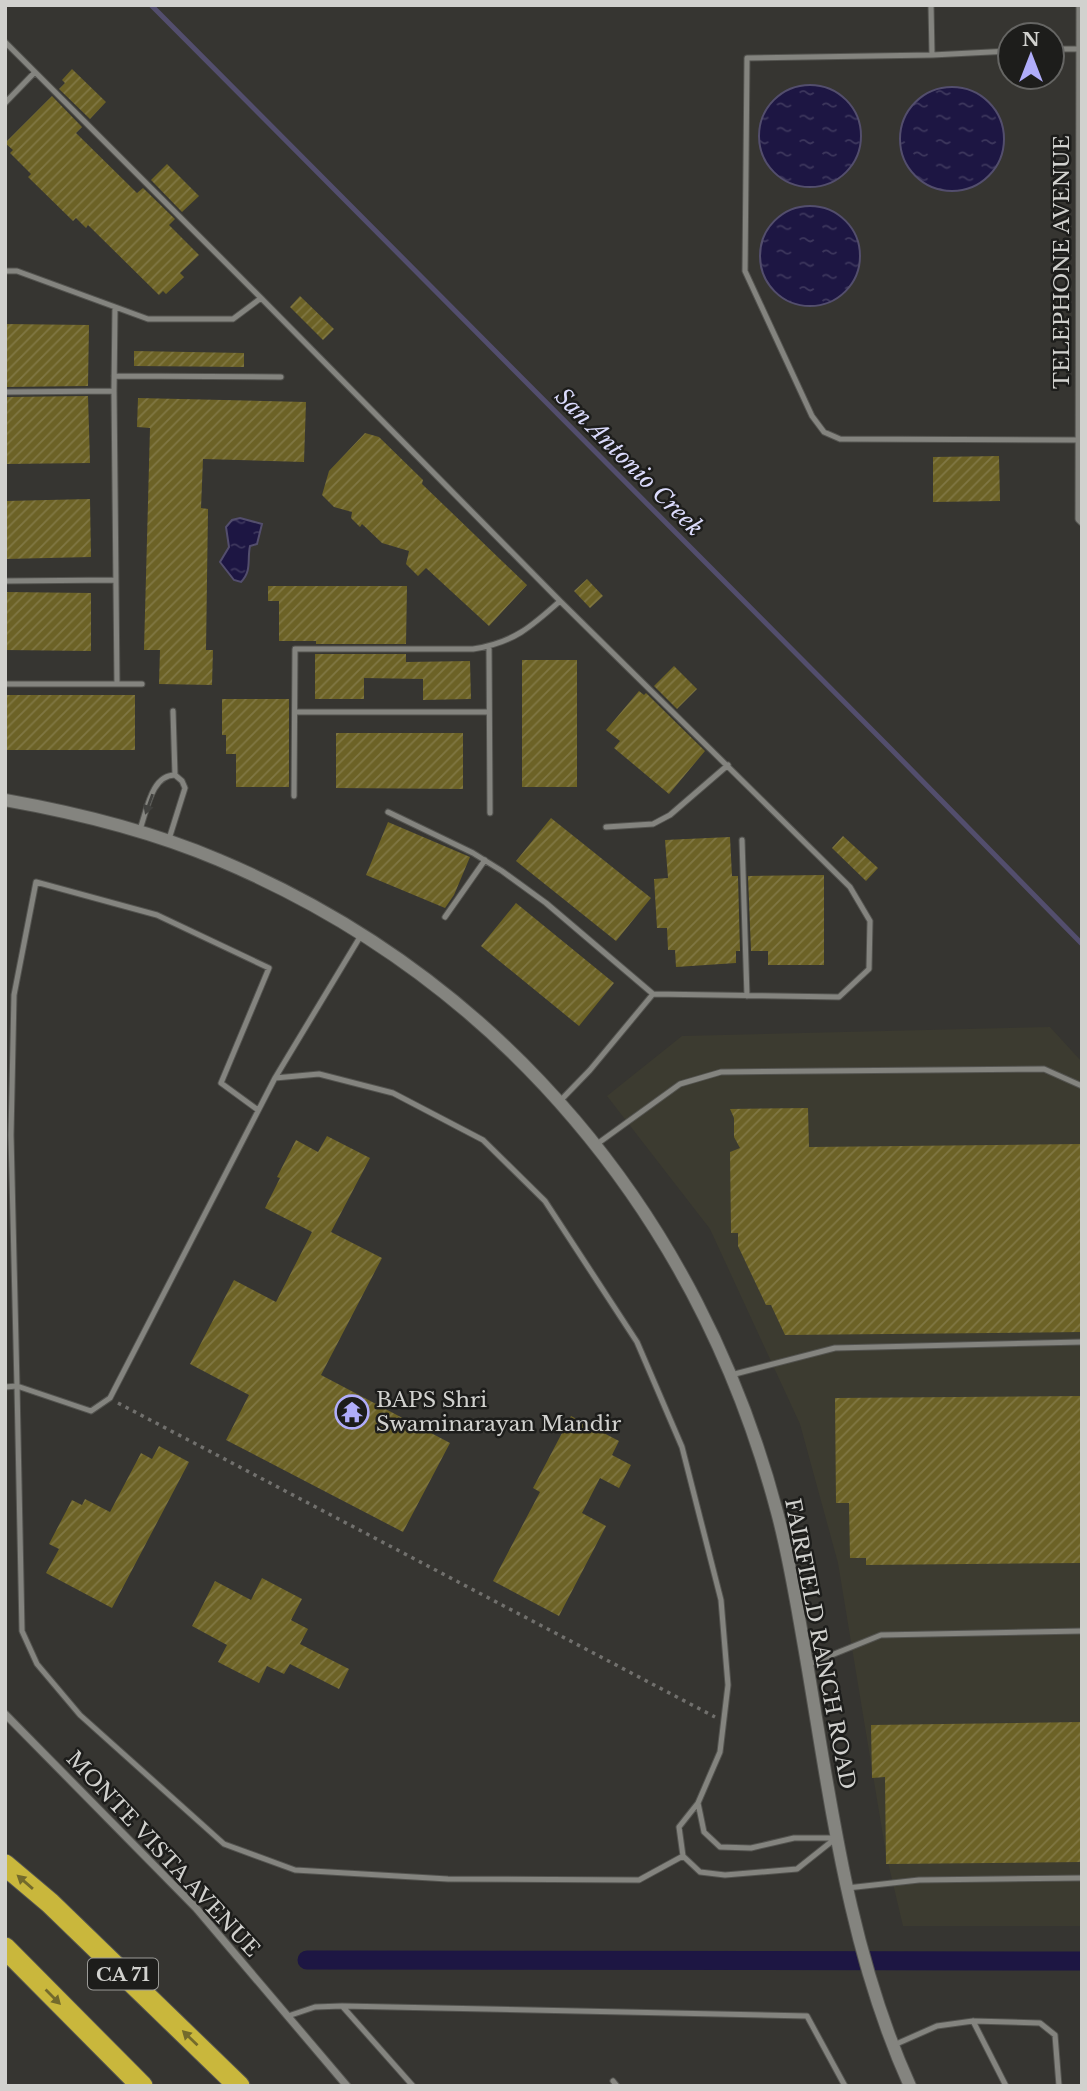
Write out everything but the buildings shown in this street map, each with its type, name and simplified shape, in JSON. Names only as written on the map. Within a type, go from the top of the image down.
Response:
[{"type":"highway","name":"CA 71","points":[[5,1865],[50,1903],[239,2086]]},
{"type":"highway","name":"CA 71","points":[[5,1948],[142,2086]]},
{"type":"street","name":"TELEPHONE AVENUE","points":[[1080,5],[1080,521]]},
{"type":"street","name":"FAIRFIELD RANCH ROAD","points":[[5,800],[90,818],[215,858],[270,883],[362,933],[437,988],[490,1032],[560,1101],[597,1144],[653,1223],[702,1309],[731,1375],[777,1513],[791,1572],[836,1838],[847,1888],[879,2010],[910,2086]]},
{"type":"street","name":"MONTE VISTA AVENUE","points":[[5,1714],[195,1908],[347,2086]]},
{"type":"lane","points":[[931,5],[932,55]]},
{"type":"lane","points":[[5,42],[560,601],[850,887],[870,921],[869,969],[839,997],[653,994],[546,904],[485,860],[388,811]]},
{"type":"lane","points":[[1066,48],[1080,48]]},
{"type":"lane","points":[[996,52],[747,58],[746,271],[793,379],[812,416],[824,432],[839,439],[1080,440]]},
{"type":"lane","points":[[5,103],[35,72]]},
{"type":"lane","points":[[5,271],[17,271],[148,319],[233,319],[261,298]]},
{"type":"lane","points":[[115,307],[117,684]]},
{"type":"lane","points":[[114,376],[281,377]]},
{"type":"lane","points":[[5,392],[114,391]]},
{"type":"lane","points":[[5,581],[116,580]]},
{"type":"lane","points":[[294,796],[295,649],[473,649],[518,636],[560,601]]},
{"type":"lane","points":[[489,646],[490,813]]},
{"type":"lane","points":[[5,684],[142,684]]},
{"type":"lane","points":[[173,712],[175,775]]},
{"type":"lane","points":[[295,712],[489,712]]},
{"type":"lane","points":[[606,827],[653,824],[670,815],[728,765]]},
{"type":"lane","points":[[139,832],[157,782],[167,775],[175,775],[185,788],[168,842]]},
{"type":"lane","points":[[742,840],[747,996]]},
{"type":"lane","points":[[445,917],[485,860]]},
{"type":"lane","points":[[258,1110],[221,1083],[269,968],[157,915],[36,882],[14,995],[11,1135],[22,1631],[37,1664],[80,1714],[224,1844],[295,1870],[448,1879],[639,1880],[683,1856]]},
{"type":"lane","points":[[5,1387],[17,1386],[91,1411],[110,1398],[275,1078],[362,933]]},
{"type":"lane","points":[[560,1101],[590,1070],[653,994]]},
{"type":"lane","points":[[597,1144],[680,1084],[721,1072],[1044,1069],[1082,1086]]},
{"type":"lane","points":[[275,1078],[319,1074],[393,1093],[483,1140],[545,1201],[637,1342],[682,1447],[721,1600],[729,1685],[720,1752],[698,1803],[679,1827],[683,1856],[700,1872],[724,1875],[774,1872],[797,1869],[836,1838]]},
{"type":"lane","points":[[731,1375],[835,1348],[1082,1342]]},
{"type":"lane","points":[[807,1665],[881,1635],[1082,1631]]},
{"type":"lane","points":[[698,1803],[704,1832],[720,1847],[751,1847],[794,1838],[836,1838]]},
{"type":"lane","points":[[847,1888],[919,1880],[1082,1878]]},
{"type":"lane","points":[[288,2016],[315,2007],[342,2006],[807,2016],[845,2086]]},
{"type":"lane","points":[[342,2006],[413,2086]]},
{"type":"lane","points":[[973,2021],[1006,2086]]},
{"type":"lane","points":[[892,2046],[937,2026],[973,2021],[1040,2023],[1055,2035],[1059,2086]]},
{"type":"path","points":[[110,1398],[724,1722]]},
{"type":"shaded area","points":[[1050,1027],[1082,1062],[1082,1926],[903,1926],[886,1854],[838,1563],[800,1424],[710,1229],[607,1096],[682,1036]]},
{"type":"water","points":[[810,85],[829,89],[846,100],[857,117],[861,136],[857,155],[846,172],[829,183],[810,187],[791,183],[774,172],[763,155],[759,136],[763,117],[774,100],[791,89]]},
{"type":"water","points":[[952,87],[972,91],[989,102],[1000,119],[1004,139],[1000,159],[989,176],[972,187],[952,191],[932,187],[915,176],[904,159],[900,139],[904,119],[915,102],[932,91]]},
{"type":"water","points":[[810,206],[829,210],[846,220],[856,237],[860,256],[856,275],[846,292],[829,302],[810,306],[791,302],[774,292],[764,275],[760,256],[764,237],[774,220],[791,210]]},
{"type":"water","points":[[240,518],[262,524],[257,544],[250,546],[248,569],[241,582],[234,580],[220,562],[229,547],[226,527],[232,520]]},
{"type":"waterway","name":"San Antonio Creek","points":[[151,5],[1082,944]]},
{"type":"waterway","points":[[307,1960],[1082,1961]]},
{"type":"place","name":"BAPS Shri Swaminarayan Mandir","points":[[352,1412]]}]
